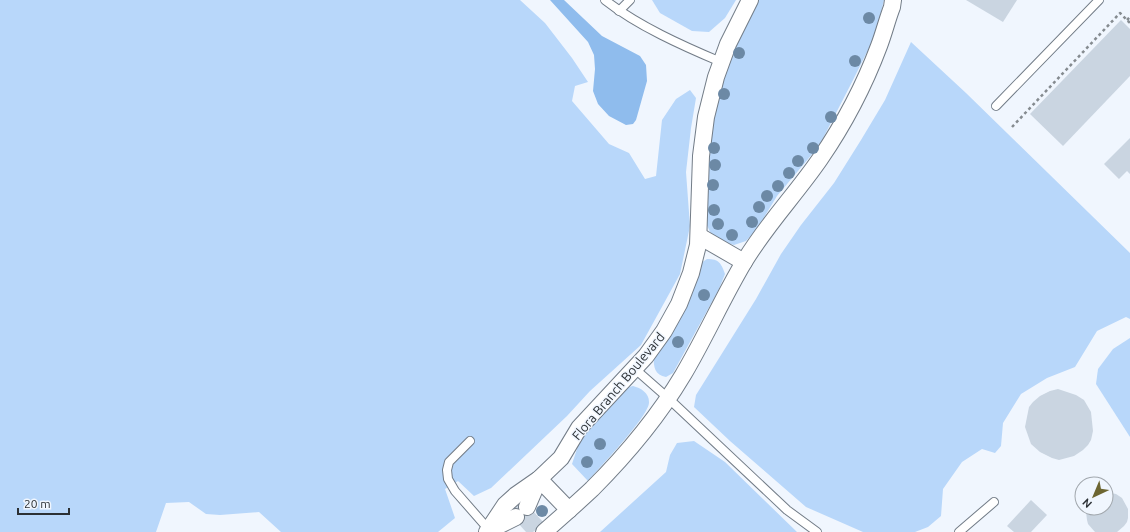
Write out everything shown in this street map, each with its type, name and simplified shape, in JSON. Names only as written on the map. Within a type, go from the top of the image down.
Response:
[{"type":"street","name":"Flora Branch Boulevard","points":[[489,531],[505,506],[516,495],[539,479],[561,458],[579,428],[646,356],[664,331],[679,304],[691,273],[698,245],[701,156],[706,117],[721,62],[728,44],[750,0]]},
{"type":"street","points":[[544,532],[591,490],[624,456],[668,398],[683,374],[744,262],[768,227],[819,160],[844,121],[879,47],[893,0]]},
{"type":"street","points":[[699,236],[744,262]]},
{"type":"street","points":[[489,531],[521,512],[539,479],[569,510]]},
{"type":"lane","points":[[605,0],[619,11],[691,49],[721,62]]},
{"type":"lane","points":[[619,11],[630,0]]},
{"type":"lane","points":[[996,106],[1099,0]]},
{"type":"lane","points":[[635,369],[787,510],[817,532]]},
{"type":"lane","points":[[470,441],[449,462],[447,470],[448,479],[455,491],[489,531]]},
{"type":"lane","points":[[959,532],[994,502]]},
{"type":"path","points":[[1012,127],[1120,13],[1130,23]]},
{"type":"path","points":[[1127,20],[1130,17]]},
{"type":"shaded area","points":[[0,0],[520,0],[545,23],[572,58],[588,82],[575,86],[572,101],[609,144],[629,153],[645,179],[656,176],[662,120],[676,99],[690,90],[696,98],[686,172],[690,226],[680,274],[641,345],[590,391],[567,416],[491,488],[474,496],[458,481],[445,489],[455,518],[438,532],[281,532],[259,512],[220,515],[206,514],[189,502],[166,503],[156,532],[0,532]]},
{"type":"shaded area","points":[[550,0],[564,0],[602,36],[640,56],[646,65],[647,81],[636,120],[633,124],[626,125],[609,116],[598,104],[593,91],[595,69],[594,55],[588,42]]},
{"type":"shaded area","points":[[652,0],[736,0],[725,18],[709,32],[692,31],[660,13]]},
{"type":"shaded area","points":[[758,0],[884,0],[875,36],[819,146],[777,196],[757,229],[746,241],[734,245],[721,241],[710,232],[706,223],[705,176],[716,96],[743,28]]},
{"type":"shaded area","points":[[911,42],[966,93],[1130,253],[1130,319],[1126,317],[1097,331],[1075,367],[1047,378],[1021,394],[1003,423],[1001,446],[995,453],[982,449],[962,462],[943,489],[941,516],[928,527],[915,532],[863,532],[806,507],[730,441],[694,407],[696,395],[756,299],[781,254],[801,225],[834,183],[885,100]]},
{"type":"shaded area","points":[[707,259],[719,262],[725,274],[719,289],[673,373],[666,377],[662,376],[656,370],[654,356],[701,263]]},
{"type":"shaded area","points":[[1130,338],[1130,437],[1096,384],[1098,369],[1113,349]]},
{"type":"shaded area","points":[[633,386],[642,390],[648,396],[649,402],[647,409],[633,429],[588,481],[572,464],[580,440],[591,425],[625,388]]},
{"type":"shaded area","points":[[694,441],[725,462],[797,532],[600,532],[666,472],[670,455],[677,443]]},
{"type":"building","points":[[966,0],[1017,0],[1003,22]]},
{"type":"building","points":[[1121,20],[1130,29],[1130,76],[1063,146],[1030,114]]},
{"type":"building","points":[[1130,138],[1130,174],[1127,171],[1119,179],[1104,164]]},
{"type":"building","points":[[1058,389],[1076,395],[1084,400],[1091,412],[1093,431],[1091,440],[1083,450],[1074,456],[1059,460],[1040,452],[1031,444],[1025,427],[1029,407],[1033,402],[1040,396]]},
{"type":"building","points":[[1114,494],[1122,498],[1128,509],[1127,522],[1117,532],[1095,532],[1088,524],[1086,516],[1114,516]]},
{"type":"building","points":[[520,499],[544,523],[533,532],[526,532],[509,509]]},
{"type":"building","points":[[1031,500],[1047,515],[1031,532],[1014,532],[1007,526]]}]
